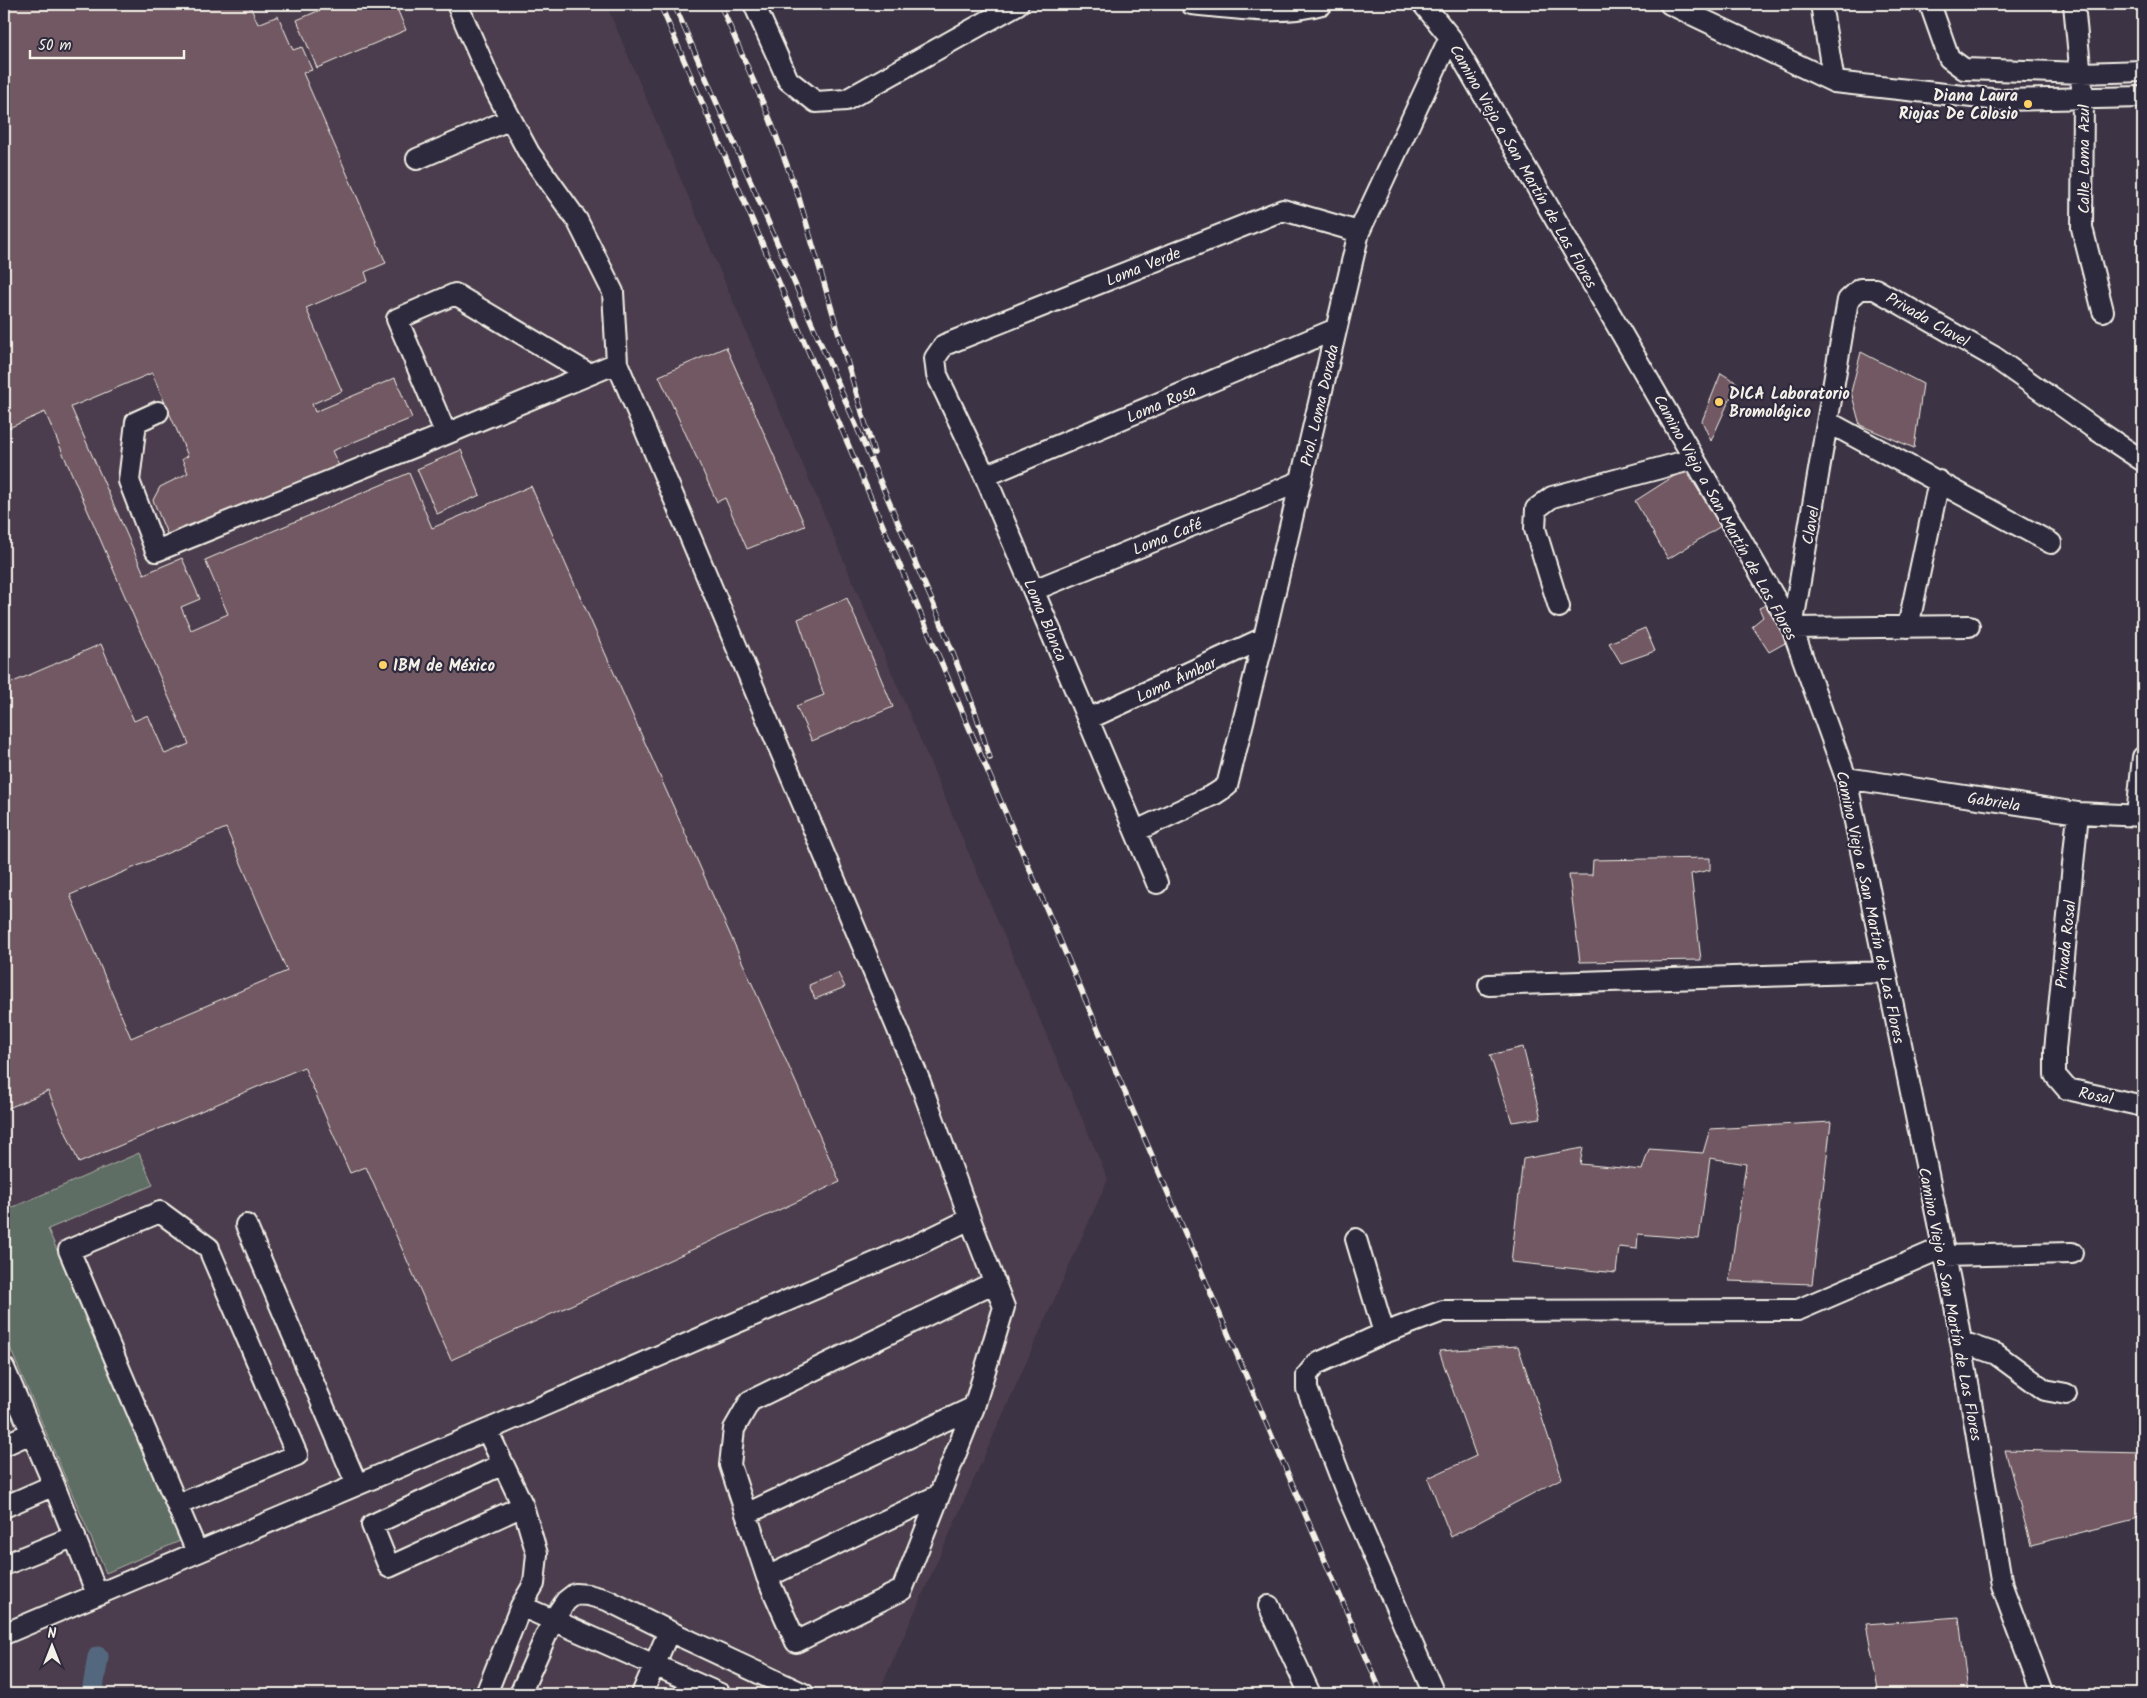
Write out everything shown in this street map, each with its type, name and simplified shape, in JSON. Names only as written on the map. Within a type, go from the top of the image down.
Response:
[{"type":"street","points":[[457,4],[490,80],[510,119],[529,153],[577,220],[613,292],[617,363],[920,1082],[970,1219],[995,1282],[1004,1307],[974,1407],[902,1590],[796,1642],[767,1577],[730,1465],[734,1429],[750,1401],[995,1282]]},
{"type":"street","points":[[754,4],[788,80],[816,102],[846,100],[1016,4]]},
{"type":"street","points":[[1191,4],[1308,8],[1322,4]]},
{"type":"street","name":"Camino Viejo a San Martín de Las Flores","points":[[1423,4],[1450,37],[1792,628],[1846,778],[1962,1342],[2002,1586],[2042,1694]]},
{"type":"street","points":[[1821,4],[1834,82]]},
{"type":"street","points":[[1930,4],[1949,58],[1964,69],[2082,73],[2143,71]]},
{"type":"street","name":"Calle Loma Azul","points":[[2074,4],[2083,98],[2082,228],[2103,311]]},
{"type":"street","points":[[1675,5],[1834,82],[2000,100],[2143,97]]},
{"type":"street","name":"Prol. Loma Dorada","points":[[1136,831],[1215,794],[1227,786],[1264,638],[1359,232],[1450,37]]},
{"type":"street","points":[[417,159],[510,119]]},
{"type":"street","name":"Loma Verde","points":[[934,358],[944,345],[1283,210],[1359,232]]},
{"type":"street","name":"Privada Clavel","points":[[1828,422],[1848,300],[1860,289],[1875,289],[1994,357],[2143,461]]},
{"type":"street","points":[[446,434],[396,319],[455,294],[589,374]]},
{"type":"street","name":"Loma Rosa","points":[[986,476],[1336,329]]},
{"type":"street","name":"Loma Blanca","points":[[934,358],[937,375],[986,476],[1157,883]]},
{"type":"street","points":[[158,412],[136,422],[129,481],[156,551],[617,363]]},
{"type":"street","points":[[1828,422],[2051,543]]},
{"type":"street","name":"Clavel","points":[[1792,628],[1828,422]]},
{"type":"street","points":[[1559,607],[1535,529],[1536,509],[1552,497],[1694,459]]},
{"type":"street","name":"Loma Café","points":[[1034,590],[1301,482]]},
{"type":"street","points":[[1908,627],[1938,482]]},
{"type":"street","points":[[1792,628],[1969,626]]},
{"type":"street","name":"Loma Ámbar","points":[[1088,719],[1264,638]]},
{"type":"street","points":[[2140,816],[2143,757]]},
{"type":"street","name":"Gabriela","points":[[1846,778],[2078,813],[2140,816]]},
{"type":"street","name":"Privada Rosal","points":[[2055,1075],[2055,1050],[2078,813]]},
{"type":"street","points":[[1489,985],[1886,972]]},
{"type":"street","name":"Rosal","points":[[2055,1075],[2067,1089],[2143,1106]]},
{"type":"street","points":[[178,1505],[297,1455],[210,1251],[160,1212],[69,1250],[197,1552]]},
{"type":"street","points":[[4,1634],[921,1244],[970,1219]]},
{"type":"street","points":[[246,1225],[357,1485]]},
{"type":"street","points":[[1356,1239],[1384,1333]]},
{"type":"street","points":[[1434,1694],[1347,1494],[1307,1389],[1307,1375],[1316,1364],[1384,1333],[1443,1311],[1798,1310],[1943,1252],[2072,1253]]},
{"type":"street","points":[[1962,1342],[1996,1354],[2045,1390],[2066,1394]]},
{"type":"street","points":[[6,1377],[54,1485],[97,1594]]},
{"type":"street","points":[[746,1514],[974,1407]]},
{"type":"street","points":[[486,1694],[521,1606],[534,1584],[537,1554],[523,1506],[487,1430]]},
{"type":"street","points":[[4,1445],[31,1433]]},
{"type":"street","points":[[503,1464],[372,1525],[389,1566],[523,1506]]},
{"type":"street","points":[[4,1507],[54,1485]]},
{"type":"street","points":[[767,1577],[939,1495]]},
{"type":"street","points":[[4,1565],[75,1536]]},
{"type":"street","points":[[520,1694],[554,1620],[566,1601],[575,1594],[607,1600],[669,1632],[804,1694]]},
{"type":"street","points":[[521,1606],[720,1694]]},
{"type":"street","points":[[1269,1606],[1310,1694]]},
{"type":"street","points":[[642,1694],[669,1632]]},
{"type":"shaded area","points":[[4,4],[606,4],[1108,1179],[878,1694],[4,1694]]},
{"type":"green space","points":[[139,1153],[153,1185],[48,1229],[180,1541],[106,1573],[4,1334],[4,1211]]},
{"type":"building","name":"IBM de México","points":[[4,4],[249,4],[258,24],[278,16],[293,50],[302,47],[312,70],[303,73],[386,263],[365,272],[368,281],[306,308],[342,391],[312,404],[315,412],[395,378],[412,418],[332,451],[340,468],[170,541],[153,500],[160,487],[188,473],[182,459],[188,456],[152,373],[71,407],[144,574],[182,558],[200,599],[181,607],[191,630],[228,614],[205,560],[409,473],[432,528],[531,486],[840,1182],[451,1360],[366,1167],[350,1173],[304,1067],[79,1163],[48,1091],[4,1110],[4,686],[101,644],[134,721],[148,715],[165,754],[189,744],[45,412],[4,430]],"holes":[[[226,828],[287,971],[131,1038],[70,895]]]},
{"type":"building","points":[[334,4],[395,4],[406,30],[317,68],[297,20]]},
{"type":"building","points":[[726,347],[805,526],[747,549],[725,498],[717,502],[659,376]]},
{"type":"building","points":[[1861,352],[1923,384],[1914,448],[1860,425],[1851,392]]},
{"type":"building","name":"DICA Laboratorio Bromológico","points":[[1721,373],[1737,383],[1711,441],[1702,421]]},
{"type":"building","points":[[461,450],[480,495],[437,514],[417,469]]},
{"type":"building","points":[[1685,469],[1721,526],[1668,559],[1635,501]]},
{"type":"building","points":[[847,598],[893,707],[812,741],[796,706],[824,695],[798,619]]},
{"type":"building","points":[[1766,605],[1787,642],[1769,652],[1752,626],[1763,617],[1759,608]]},
{"type":"building","points":[[1645,628],[1655,651],[1621,663],[1609,643]]},
{"type":"building","points":[[1710,858],[1710,870],[1691,874],[1701,960],[1580,962],[1569,875],[1592,875],[1593,860]]},
{"type":"building","points":[[838,973],[845,987],[815,999],[809,985]]},
{"type":"building","points":[[1523,1047],[1541,1118],[1512,1122],[1490,1055]]},
{"type":"building","points":[[1831,1122],[1812,1284],[1729,1281],[1746,1164],[1710,1158],[1699,1239],[1638,1234],[1637,1249],[1619,1247],[1616,1273],[1511,1262],[1523,1159],[1583,1148],[1580,1164],[1642,1170],[1649,1149],[1703,1153],[1710,1129]]},
{"type":"building","points":[[1518,1346],[1562,1478],[1451,1537],[1428,1478],[1476,1456],[1439,1351]]},
{"type":"building","points":[[2005,1450],[2143,1453],[2143,1517],[2031,1545]]},
{"type":"building","points":[[1959,1617],[1968,1694],[1879,1694],[1866,1624]]},
{"type":"waterway","points":[[92,1694],[98,1657]]},
{"type":"railway","points":[[660,4],[1382,1694]]},
{"type":"railway","points":[[674,4],[938,615],[974,708],[990,758]]},
{"type":"railway","points":[[720,4],[770,119],[799,198],[874,453]]},
{"type":"place","name":"Diana Laura Riojas De Colosio","points":[[2028,104]]},
{"type":"place","name":"DICA Laboratorio Bromológico","points":[[1719,402]]},
{"type":"place","name":"IBM de México","points":[[383,665]]}]
